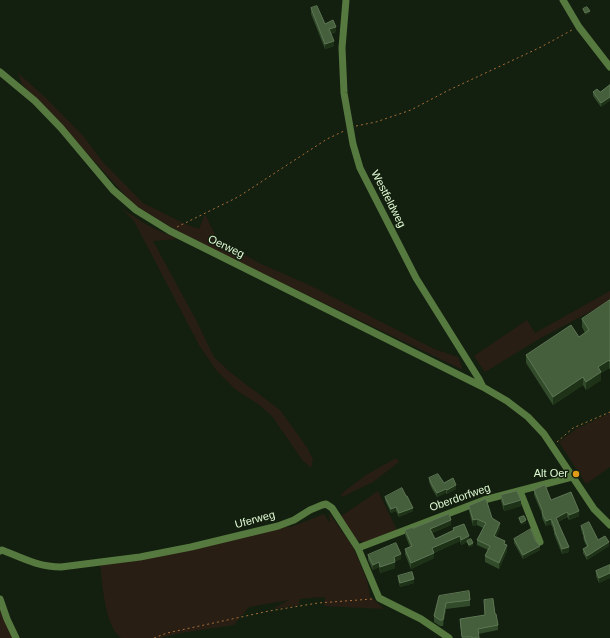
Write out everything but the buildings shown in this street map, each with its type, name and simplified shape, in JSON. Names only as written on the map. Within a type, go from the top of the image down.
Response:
[{"type":"street","name":"Westfeldweg","points":[[346,0],[342,48],[344,93],[353,144],[360,168],[416,278],[483,387]]},
{"type":"street","points":[[563,0],[578,27],[610,67]]},
{"type":"street","name":"Oerweg","points":[[0,72],[35,100],[61,128],[113,190],[136,210],[170,231],[483,387],[507,401],[528,416],[552,445],[594,509],[610,525]]},
{"type":"street","name":"Oberdorfweg","points":[[358,548],[471,504],[572,477]]},
{"type":"street","points":[[520,491],[540,542]]},
{"type":"street","name":"Uferweg","points":[[1,551],[51,567],[133,558],[191,547],[278,526],[294,520],[310,510],[326,504],[332,508],[358,548],[379,598]]},
{"type":"street","points":[[379,598],[421,619],[449,638]]},
{"type":"street","points":[[0,599],[16,638]]},
{"type":"path","points":[[170,231],[238,197],[327,139],[350,128],[376,122],[411,110],[447,91],[541,47],[578,27]]},
{"type":"path","points":[[552,445],[573,428],[610,412]]},
{"type":"path","points":[[154,638],[167,633],[269,611],[318,604],[379,598]]},
{"type":"shaded area","points":[[18,73],[47,99],[84,137],[102,161],[143,203],[183,223],[199,229],[205,214],[217,239],[259,263],[309,285],[434,349],[458,357],[463,370],[189,238],[133,204],[22,84]]},
{"type":"shaded area","points":[[122,209],[149,226],[177,239],[153,241],[195,318],[214,357],[231,373],[280,410],[306,446],[313,459],[311,468],[303,461],[272,416],[258,404],[236,390],[216,370],[199,345],[134,221]]},
{"type":"shaded area","points":[[610,291],[610,301],[539,339],[485,372],[474,356],[527,320],[535,333]]},
{"type":"shaded area","points":[[610,413],[610,467],[586,484],[559,442],[576,429]]},
{"type":"shaded area","points":[[396,458],[399,462],[373,482],[342,497],[341,494],[366,475]]},
{"type":"shaded area","points":[[378,491],[397,530],[378,539],[362,542],[353,536],[340,517]]},
{"type":"shaded area","points":[[329,513],[353,547],[367,580],[370,596],[384,609],[324,606],[325,597],[299,599],[299,605],[273,609],[289,600],[249,607],[234,625],[181,633],[162,638],[121,638],[115,632],[105,604],[100,564],[278,527],[291,527],[324,514],[330,523]]},
{"type":"shaded area","points":[[0,610],[8,629],[14,638],[0,638]]},
{"type":"place","name":"Alt Oer","points":[[576,474]]}]
